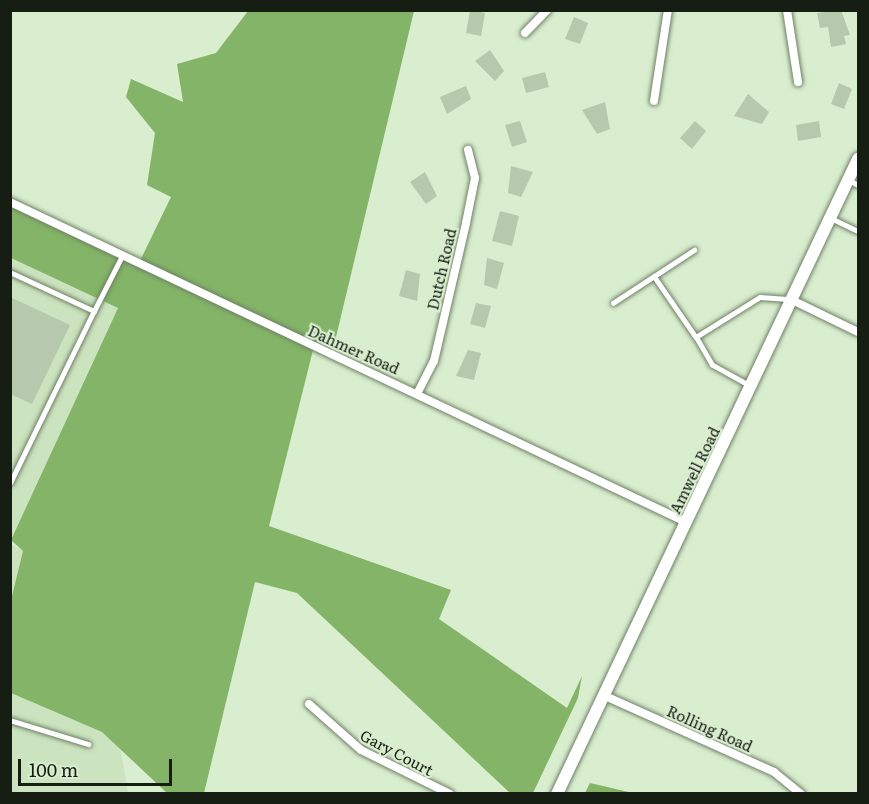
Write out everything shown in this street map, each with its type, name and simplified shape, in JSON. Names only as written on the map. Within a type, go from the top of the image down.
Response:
[{"type":"main road","name":"Amwell Road","points":[[557,794],[831,218],[854,182],[858,159]]},
{"type":"street","points":[[525,33],[547,10]]},
{"type":"street","points":[[654,101],[668,10]]},
{"type":"street","points":[[787,10],[798,82]]},
{"type":"street","name":"Dutch Road","points":[[418,392],[434,361],[466,223],[475,178],[468,150]]},
{"type":"street","name":"Dahmer Road","points":[[10,202],[418,392],[686,522]]},
{"type":"street","points":[[792,300],[858,332]]},
{"type":"street","name":"Rolling Road","points":[[603,695],[774,772],[801,794]]},
{"type":"street","name":"Gary Court","points":[[309,704],[361,750],[450,794]]},
{"type":"lane","points":[[831,218],[858,231]]},
{"type":"lane","points":[[613,303],[694,250]]},
{"type":"lane","points":[[10,483],[122,256]]},
{"type":"lane","points":[[10,272],[94,311]]},
{"type":"lane","points":[[654,276],[696,337],[712,365],[751,386]]},
{"type":"lane","points":[[696,337],[760,297],[792,300]]},
{"type":"lane","points":[[10,720],[88,744]]},
{"type":"shaded area","points":[[11,257],[118,308],[11,540]]},
{"type":"shaded area","points":[[11,544],[23,551],[11,600]]},
{"type":"shaded area","points":[[10,693],[102,732],[120,746],[128,793],[11,793]]},
{"type":"green space","points":[[248,11],[414,11],[331,358],[313,350],[269,526],[451,590],[439,619],[567,708],[582,676],[578,698],[533,793],[510,793],[297,593],[255,582],[204,793],[167,793],[102,732],[11,693],[11,600],[23,551],[11,540],[118,308],[11,258],[10,206],[137,267],[171,197],[147,185],[155,133],[126,97],[131,79],[183,102],[177,64],[216,53]]},
{"type":"green space","points":[[590,783],[633,793],[585,793]]},
{"type":"building","points":[[470,10],[485,13],[481,36],[466,33]]},
{"type":"building","points":[[841,10],[850,35],[844,36],[846,44],[831,47],[828,27],[820,28],[817,13]]},
{"type":"building","points":[[574,17],[588,23],[580,44],[565,39]]},
{"type":"building","points":[[490,50],[504,71],[495,81],[475,61]]},
{"type":"building","points":[[545,72],[549,87],[526,93],[522,78]]},
{"type":"building","points":[[839,83],[852,89],[844,109],[831,104]]},
{"type":"building","points":[[466,86],[471,99],[447,114],[440,97]]},
{"type":"building","points":[[748,94],[769,112],[762,124],[734,116]]},
{"type":"building","points":[[605,102],[610,129],[597,134],[582,110]]},
{"type":"building","points":[[520,121],[527,142],[512,147],[505,125]]},
{"type":"building","points":[[695,121],[706,131],[692,149],[680,138]]},
{"type":"building","points":[[819,121],[821,137],[798,141],[796,125]]},
{"type":"building","points":[[511,166],[533,172],[521,197],[508,193]]},
{"type":"building","points":[[425,172],[437,196],[426,204],[410,182]]},
{"type":"building","points":[[500,211],[519,216],[512,246],[492,241]]},
{"type":"building","points":[[487,258],[504,263],[497,289],[484,285]]},
{"type":"building","points":[[406,270],[420,274],[417,301],[399,296]]},
{"type":"building","points":[[10,297],[70,325],[32,404],[10,394]]},
{"type":"building","points":[[476,303],[491,306],[485,328],[470,324]]},
{"type":"building","points":[[468,350],[481,353],[474,380],[456,376]]}]
